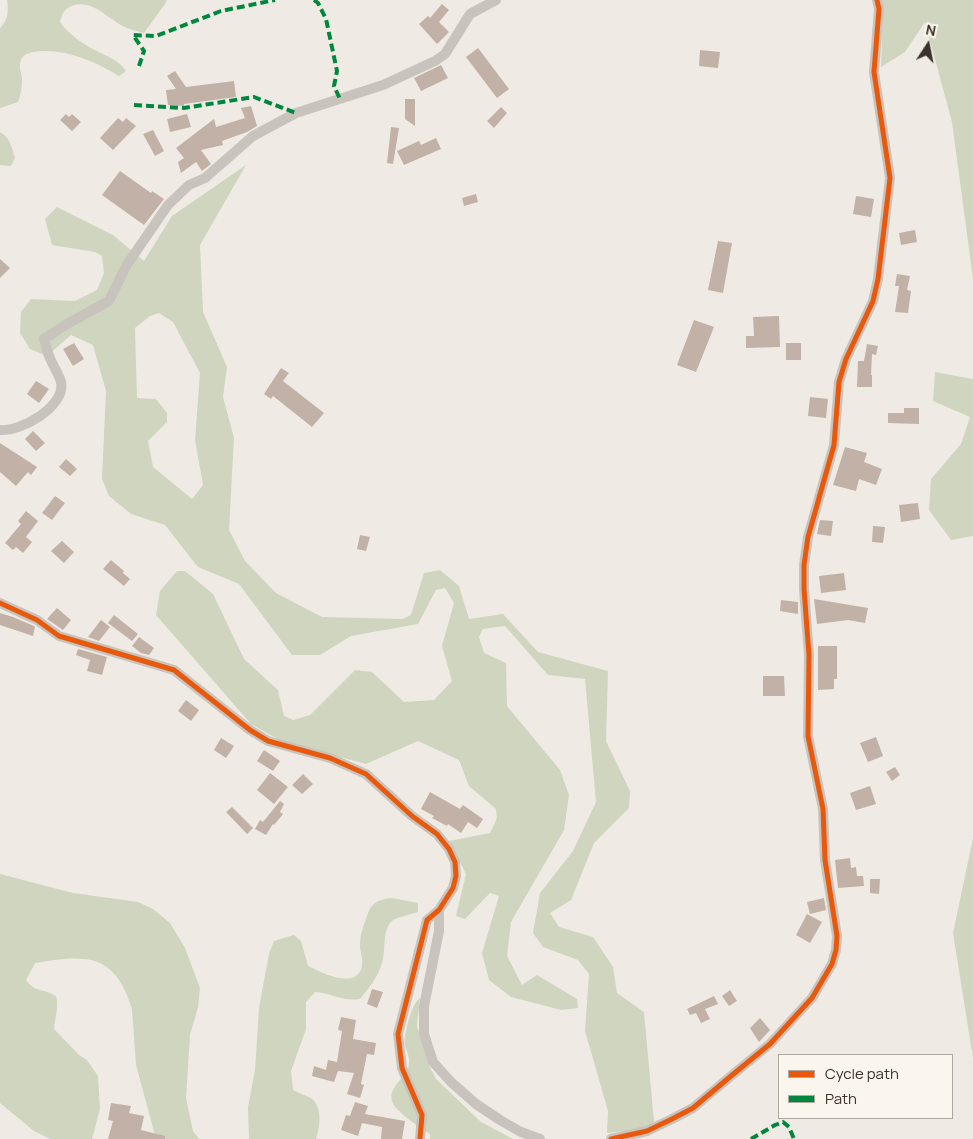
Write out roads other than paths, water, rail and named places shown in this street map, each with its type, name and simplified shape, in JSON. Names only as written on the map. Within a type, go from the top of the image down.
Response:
[{"type":"street","points":[[0,430],[27,423],[48,411],[60,396],[62,384],[44,339],[109,301],[126,266],[148,232],[168,205],[189,185],[205,178],[253,136],[279,121],[296,113],[383,85],[435,61],[444,54],[470,14],[496,0]]},
{"type":"street","points":[[612,1139],[646,1131],[693,1108],[770,1044],[812,998],[832,964],[836,950],[837,936],[825,860],[823,809],[808,736],[809,655],[804,565],[808,538],[834,445],[839,382],[846,359],[873,300],[888,201],[890,178],[874,72],[879,10],[877,0]]},
{"type":"street","points":[[0,603],[37,620],[58,636],[174,670],[250,730],[268,741],[330,758],[366,774],[412,816],[437,834],[449,849],[455,862],[456,876],[448,897],[439,910],[427,920],[398,1034],[402,1068],[422,1115],[420,1139]]},
{"type":"street","points":[[439,910],[439,932],[424,1006],[424,1034],[433,1062],[451,1082],[476,1104],[500,1120],[540,1139]]}]
